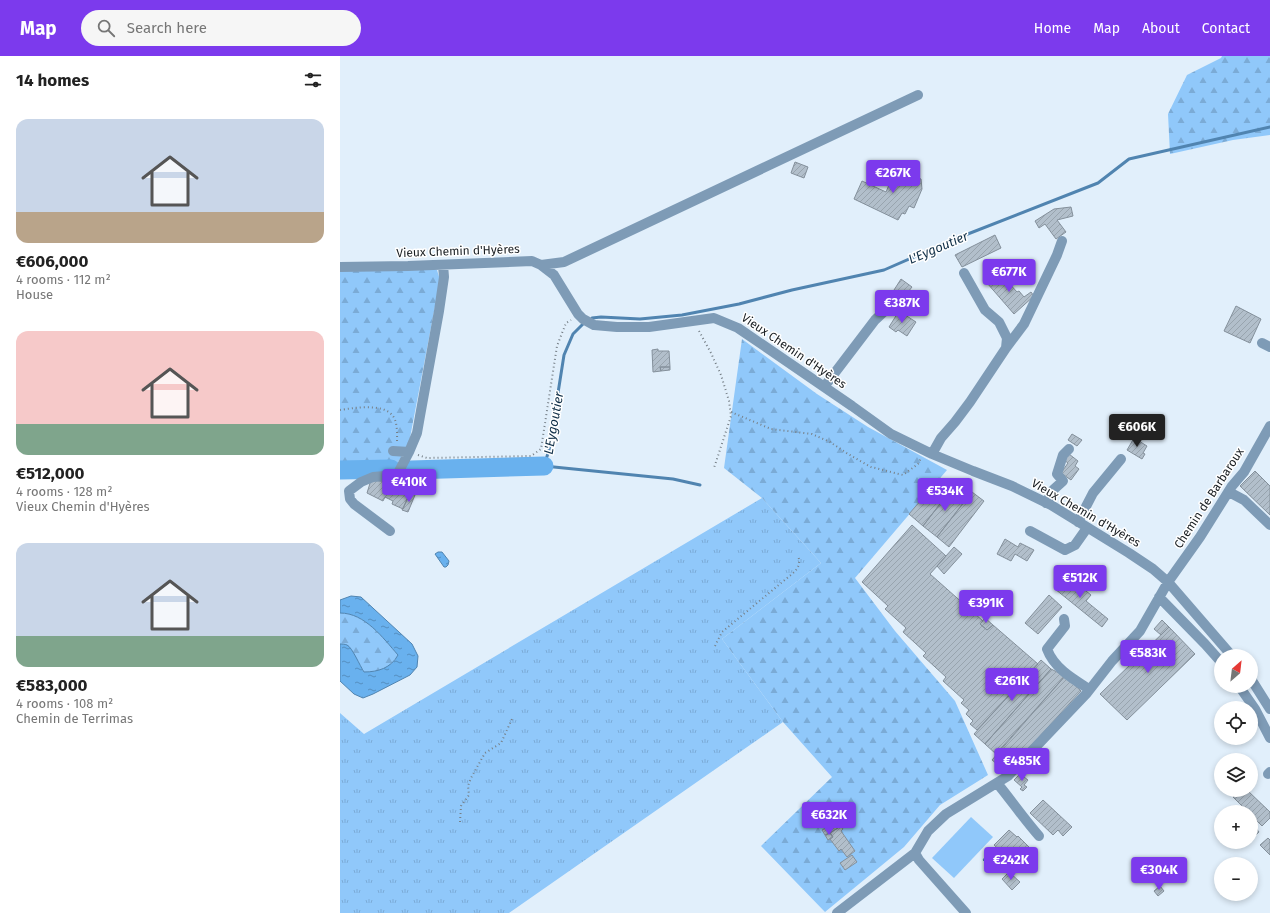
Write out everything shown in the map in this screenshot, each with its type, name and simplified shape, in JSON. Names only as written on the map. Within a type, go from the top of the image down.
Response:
[{"type":"street","points":[[541,265],[564,262],[918,95]]},
{"type":"street","points":[[928,452],[955,422],[970,402],[1024,324],[1057,255],[1062,241]]},
{"type":"street","name":"Vieux Chemin d'Hyères","points":[[340,267],[443,265],[532,260],[554,275],[578,314],[582,319],[594,325],[617,327],[649,326],[714,318],[738,328],[891,434],[972,471],[1012,486],[1046,503],[1141,561],[1168,582],[1226,649]]},
{"type":"street","points":[[390,531],[354,504],[350,499],[349,491],[361,482],[373,477],[397,475],[417,432],[444,278],[443,265]]},
{"type":"street","points":[[964,273],[985,310],[999,322],[1007,338],[1006,348]]},
{"type":"street","points":[[824,387],[874,320],[890,306]]},
{"type":"street","name":"Chemin de Barbaroux","points":[[915,853],[928,831],[946,814],[1014,771],[1140,631],[1168,582],[1200,537],[1229,492],[1267,440],[1270,426]]},
{"type":"street","points":[[1046,503],[1053,490],[1064,482],[1057,474],[1063,455],[1069,449]]},
{"type":"street","points":[[395,451],[408,452]]},
{"type":"street","points":[[1078,522],[1093,493],[1121,459]]},
{"type":"street","points":[[1229,492],[1244,500],[1270,525]]},
{"type":"street","points":[[1030,531],[1065,550],[1075,545],[1087,528]]},
{"type":"street","points":[[1159,597],[1214,654]]},
{"type":"street","points":[[1064,619],[1066,626],[1047,649],[1050,656],[1060,668],[1089,689]]},
{"type":"street","points":[[1258,690],[1270,709]]},
{"type":"street","points":[[1244,693],[1255,709],[1270,738]]},
{"type":"street","points":[[997,783],[1039,836]]},
{"type":"street","points":[[837,913],[915,853],[919,860],[966,913]]},
{"type":"path","points":[[408,452],[427,458],[531,456],[541,449],[557,346],[566,323],[578,314]]},
{"type":"path","points":[[693,321],[711,353],[721,375],[731,412],[714,468]]},
{"type":"path","points":[[340,410],[372,406],[392,414],[396,431],[395,451]]},
{"type":"path","points":[[731,412],[771,428],[812,434],[830,442],[871,467],[903,475],[918,464],[928,452]]},
{"type":"path","points":[[714,646],[722,632],[798,569],[798,556]]},
{"type":"path","points":[[460,822],[461,806],[469,795],[468,786],[471,778],[484,753],[501,743],[512,719]]},
{"type":"green space","points":[[1222,56],[1270,56],[1270,135],[1233,140],[1170,154],[1168,114],[1187,75],[1221,58]]},
{"type":"green space","points":[[430,268],[437,270],[440,280],[409,443],[396,466],[340,466],[340,271]]},
{"type":"green space","points":[[742,339],[817,394],[868,427],[947,470],[855,578],[895,631],[955,701],[988,775],[940,805],[904,847],[825,912],[761,846],[832,777],[783,722],[722,639],[821,563],[762,498],[724,468]]},
{"type":"green space","points":[[762,498],[821,563],[722,639],[783,722],[509,913],[340,913],[340,713],[364,734]]},
{"type":"green space","points":[[340,613],[358,617],[373,628],[398,655],[395,660],[383,669],[364,672],[346,645],[340,644]]},
{"type":"green space","points":[[971,817],[993,837],[954,878],[932,858]]},
{"type":"water","points":[[442,552],[449,561],[446,567],[444,567],[435,554]]},
{"type":"water","points":[[351,596],[361,597],[412,644],[418,656],[417,667],[410,675],[363,698],[354,694],[340,681],[340,644],[349,646],[364,672],[379,670],[388,666],[398,655],[380,634],[365,622],[358,617],[340,613],[340,600]]},
{"type":"water","points":[[988,853],[1000,864],[1000,871],[994,871],[983,860]]},
{"type":"building","points":[[795,162],[808,167],[804,178],[791,173]]},
{"type":"building","points":[[897,166],[919,176],[918,178],[921,179],[922,189],[914,208],[909,206],[905,214],[902,213],[898,220],[854,199],[862,181],[886,192]]},
{"type":"building","points":[[1071,207],[1073,216],[1057,220],[1066,232],[1056,239],[1045,224],[1039,228],[1035,221],[1054,209]]},
{"type":"building","points":[[995,235],[1001,248],[962,267],[955,255]]},
{"type":"building","points":[[999,272],[1017,292],[1019,291],[1024,297],[1031,292],[1034,296],[1014,314],[987,283]]},
{"type":"building","points":[[901,279],[912,287],[904,297],[894,290]]},
{"type":"building","points":[[1236,306],[1261,319],[1250,343],[1224,331]]},
{"type":"building","points":[[899,311],[916,322],[907,336],[898,330],[896,332],[889,327]]},
{"type":"building","points":[[658,349],[658,351],[669,351],[670,367],[660,367],[661,371],[653,372],[652,350]]},
{"type":"building","points":[[660,367],[670,367],[670,370],[661,371]]},
{"type":"building","points":[[1072,434],[1082,440],[1077,446],[1068,440]]},
{"type":"building","points":[[1134,438],[1147,446],[1143,453],[1145,454],[1142,459],[1127,450]]},
{"type":"building","points":[[1069,454],[1078,461],[1075,466],[1079,469],[1071,480],[1061,473],[1068,463],[1064,460]]},
{"type":"building","points":[[1255,471],[1270,486],[1270,515],[1240,486]]},
{"type":"building","points":[[940,478],[953,487],[923,526],[909,514]]},
{"type":"building","points":[[371,480],[381,481],[410,493],[403,509],[392,504],[393,501],[385,497],[383,501],[367,493]]},
{"type":"building","points":[[953,487],[967,498],[937,537],[923,526]]},
{"type":"building","points":[[972,492],[984,501],[949,547],[937,537]]},
{"type":"building","points":[[410,493],[415,495],[408,512],[402,510]]},
{"type":"building","points":[[912,525],[946,556],[930,574],[983,621],[980,624],[987,630],[993,625],[1038,664],[977,730],[970,724],[973,721],[966,714],[969,710],[961,703],[964,700],[943,681],[946,677],[923,656],[926,653],[903,632],[906,628],[885,609],[888,606],[862,582]]},
{"type":"building","points":[[1005,539],[1018,547],[1020,543],[1034,550],[1027,561],[1015,554],[1011,561],[997,554]]},
{"type":"building","points":[[954,547],[962,554],[944,574],[937,566]]},
{"type":"building","points":[[1066,575],[1091,595],[1086,601],[1108,619],[1102,627],[1055,589]]},
{"type":"building","points":[[1049,595],[1062,607],[1038,634],[1025,623]]},
{"type":"building","points":[[985,618],[993,625],[987,630],[980,624]]},
{"type":"building","points":[[1162,620],[1169,627],[1161,635],[1154,629]]},
{"type":"building","points":[[1169,627],[1195,654],[1127,720],[1100,694]]},
{"type":"building","points":[[1041,660],[1051,669],[985,744],[974,734]]},
{"type":"building","points":[[1051,669],[1065,676],[996,754],[985,744]]},
{"type":"building","points":[[1065,676],[1081,691],[1007,772],[992,760]]},
{"type":"building","points":[[1020,774],[1028,780],[1024,785],[1027,787],[1023,791],[1020,789],[1022,787],[1014,780]]},
{"type":"building","points":[[1233,797],[1254,797],[1270,812],[1270,818],[1262,826],[1258,822],[1258,805],[1241,805]]},
{"type":"building","points":[[1043,800],[1072,827],[1063,836],[1058,830],[1053,835],[1030,813]]},
{"type":"building","points":[[837,820],[841,826],[830,833],[826,828]]},
{"type":"building","points":[[841,826],[843,829],[841,831],[855,851],[847,857],[841,849],[839,851],[830,839],[833,837],[830,833]]},
{"type":"building","points":[[826,828],[830,833],[825,835],[822,830]]},
{"type":"building","points":[[1009,830],[1017,837],[1018,836],[1035,853],[1023,865],[1012,855],[1008,858],[994,845]]},
{"type":"building","points":[[830,833],[833,837],[828,840],[825,835]]},
{"type":"building","points":[[1268,838],[1270,840],[1270,855],[1260,845]]},
{"type":"building","points":[[852,855],[857,862],[845,870],[840,863]]},
{"type":"building","points":[[1009,872],[1020,882],[1012,890],[1002,879]]},
{"type":"building","points":[[1160,886],[1164,891],[1158,896],[1154,891]]},
{"type":"waterway","name":"L'Eygoutier","points":[[592,318],[640,319],[682,315],[739,304],[792,290],[884,270],[955,239],[1098,183],[1129,159],[1270,127]]},
{"type":"waterway","name":"L'Eygoutier","points":[[583,324],[573,334],[564,355],[549,450],[544,466],[673,479],[700,485]]},
{"type":"waterway","name":"L'Eygoutier","points":[[411,470],[544,466]]},
{"type":"waterway","name":"L'Eygoutier","points":[[340,470],[391,469]]}]
